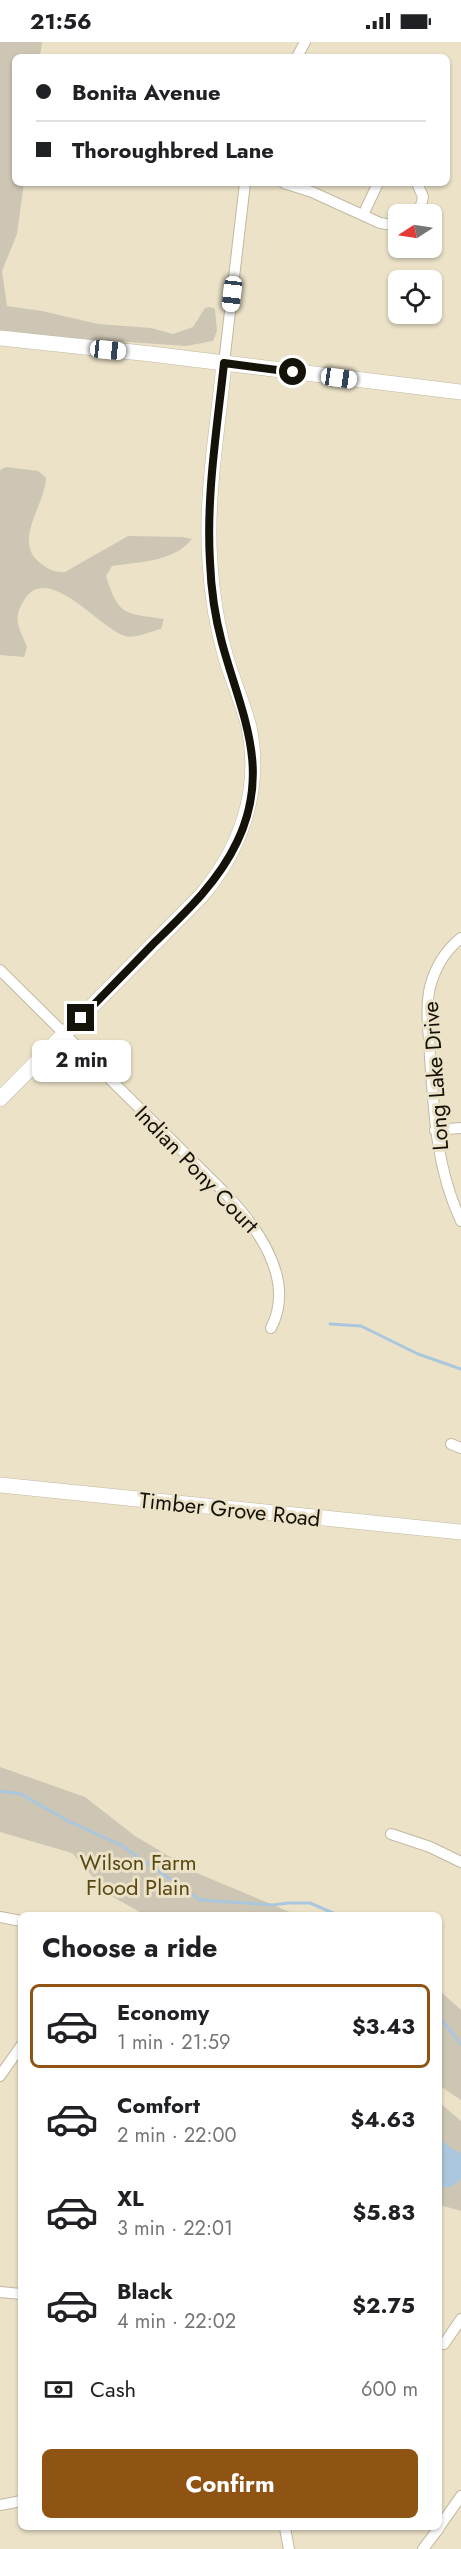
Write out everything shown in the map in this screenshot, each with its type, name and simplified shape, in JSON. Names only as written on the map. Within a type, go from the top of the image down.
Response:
[{"type":"street","points":[[0,1099],[215,880],[238,840],[246,819],[251,796],[252,750],[249,727],[222,641],[210,562],[210,503],[245,186]]},
{"type":"street","points":[[293,186],[388,226]]},
{"type":"street","points":[[363,215],[377,186]]},
{"type":"street","points":[[418,186],[423,197],[421,204]]},
{"type":"street","points":[[0,338],[461,392]]},
{"type":"street","name":"Long Lake Drive","points":[[461,938],[444,956],[430,988],[428,1001],[435,1130],[445,1183],[461,1221]]},
{"type":"street","name":"Indian Pony Court","points":[[0,970],[226,1194],[257,1229],[271,1258],[277,1284],[278,1310],[271,1328]]},
{"type":"street","points":[[435,1130],[461,1128]]},
{"type":"street","name":"Timber Grove Road","points":[[0,1485],[461,1532]]},
{"type":"street","points":[[391,1834],[450,1855],[461,1862]]},
{"type":"street","points":[[0,1917],[18,1920]]},
{"type":"street","points":[[0,2076],[18,2050]]},
{"type":"street","points":[[0,2292],[18,2294]]},
{"type":"street","points":[[444,2344],[461,2319]]},
{"type":"street","points":[[442,2523],[461,2496]]},
{"type":"street","points":[[0,2505],[18,2502]]},
{"type":"street","points":[[285,2530],[289,2549]]},
{"type":"street","points":[[423,2549],[437,2530]]},
{"type":"green space","points":[[0,42],[42,42],[40,54],[12,54],[12,186],[24,186],[17,234],[2,271],[7,306],[42,311],[98,324],[151,328],[173,334],[193,327],[205,308],[210,307],[215,309],[217,331],[213,341],[186,346],[0,333]]},
{"type":"green space","points":[[6,467],[38,471],[46,478],[29,536],[29,546],[34,556],[51,570],[65,572],[128,536],[192,539],[184,547],[166,557],[112,566],[106,576],[115,599],[125,611],[140,616],[164,619],[161,629],[138,636],[125,636],[114,631],[74,600],[60,592],[46,588],[34,590],[24,600],[18,613],[19,629],[27,647],[24,657],[0,655],[0,470]]},
{"type":"green space","name":"Wilson Farm Flood Plain","points":[[0,1767],[85,1797],[135,1836],[199,1874],[290,1912],[140,1912],[108,1894],[72,1853],[0,1832]]},
{"type":"green space","points":[[442,1993],[461,2010],[461,2100],[442,2087]]},
{"type":"green space","points":[[442,2105],[461,2121],[461,2211],[442,2206]]},
{"type":"water","points":[[442,2141],[461,2153],[461,2179],[449,2187],[442,2187]]},
{"type":"waterway","points":[[330,1324],[361,1326],[418,1354],[461,1369]]},
{"type":"waterway","points":[[0,1791],[21,1794],[68,1821],[121,1845],[200,1900],[273,1905],[310,1903],[331,1912]]},
{"type":"waterway","points":[[442,2020],[461,2044]]},
{"type":"route","points":[[81,1018],[215,880],[228,860],[246,819],[251,796],[252,750],[249,727],[222,641],[211,581],[209,532],[212,476],[224,363],[293,372]]}]
